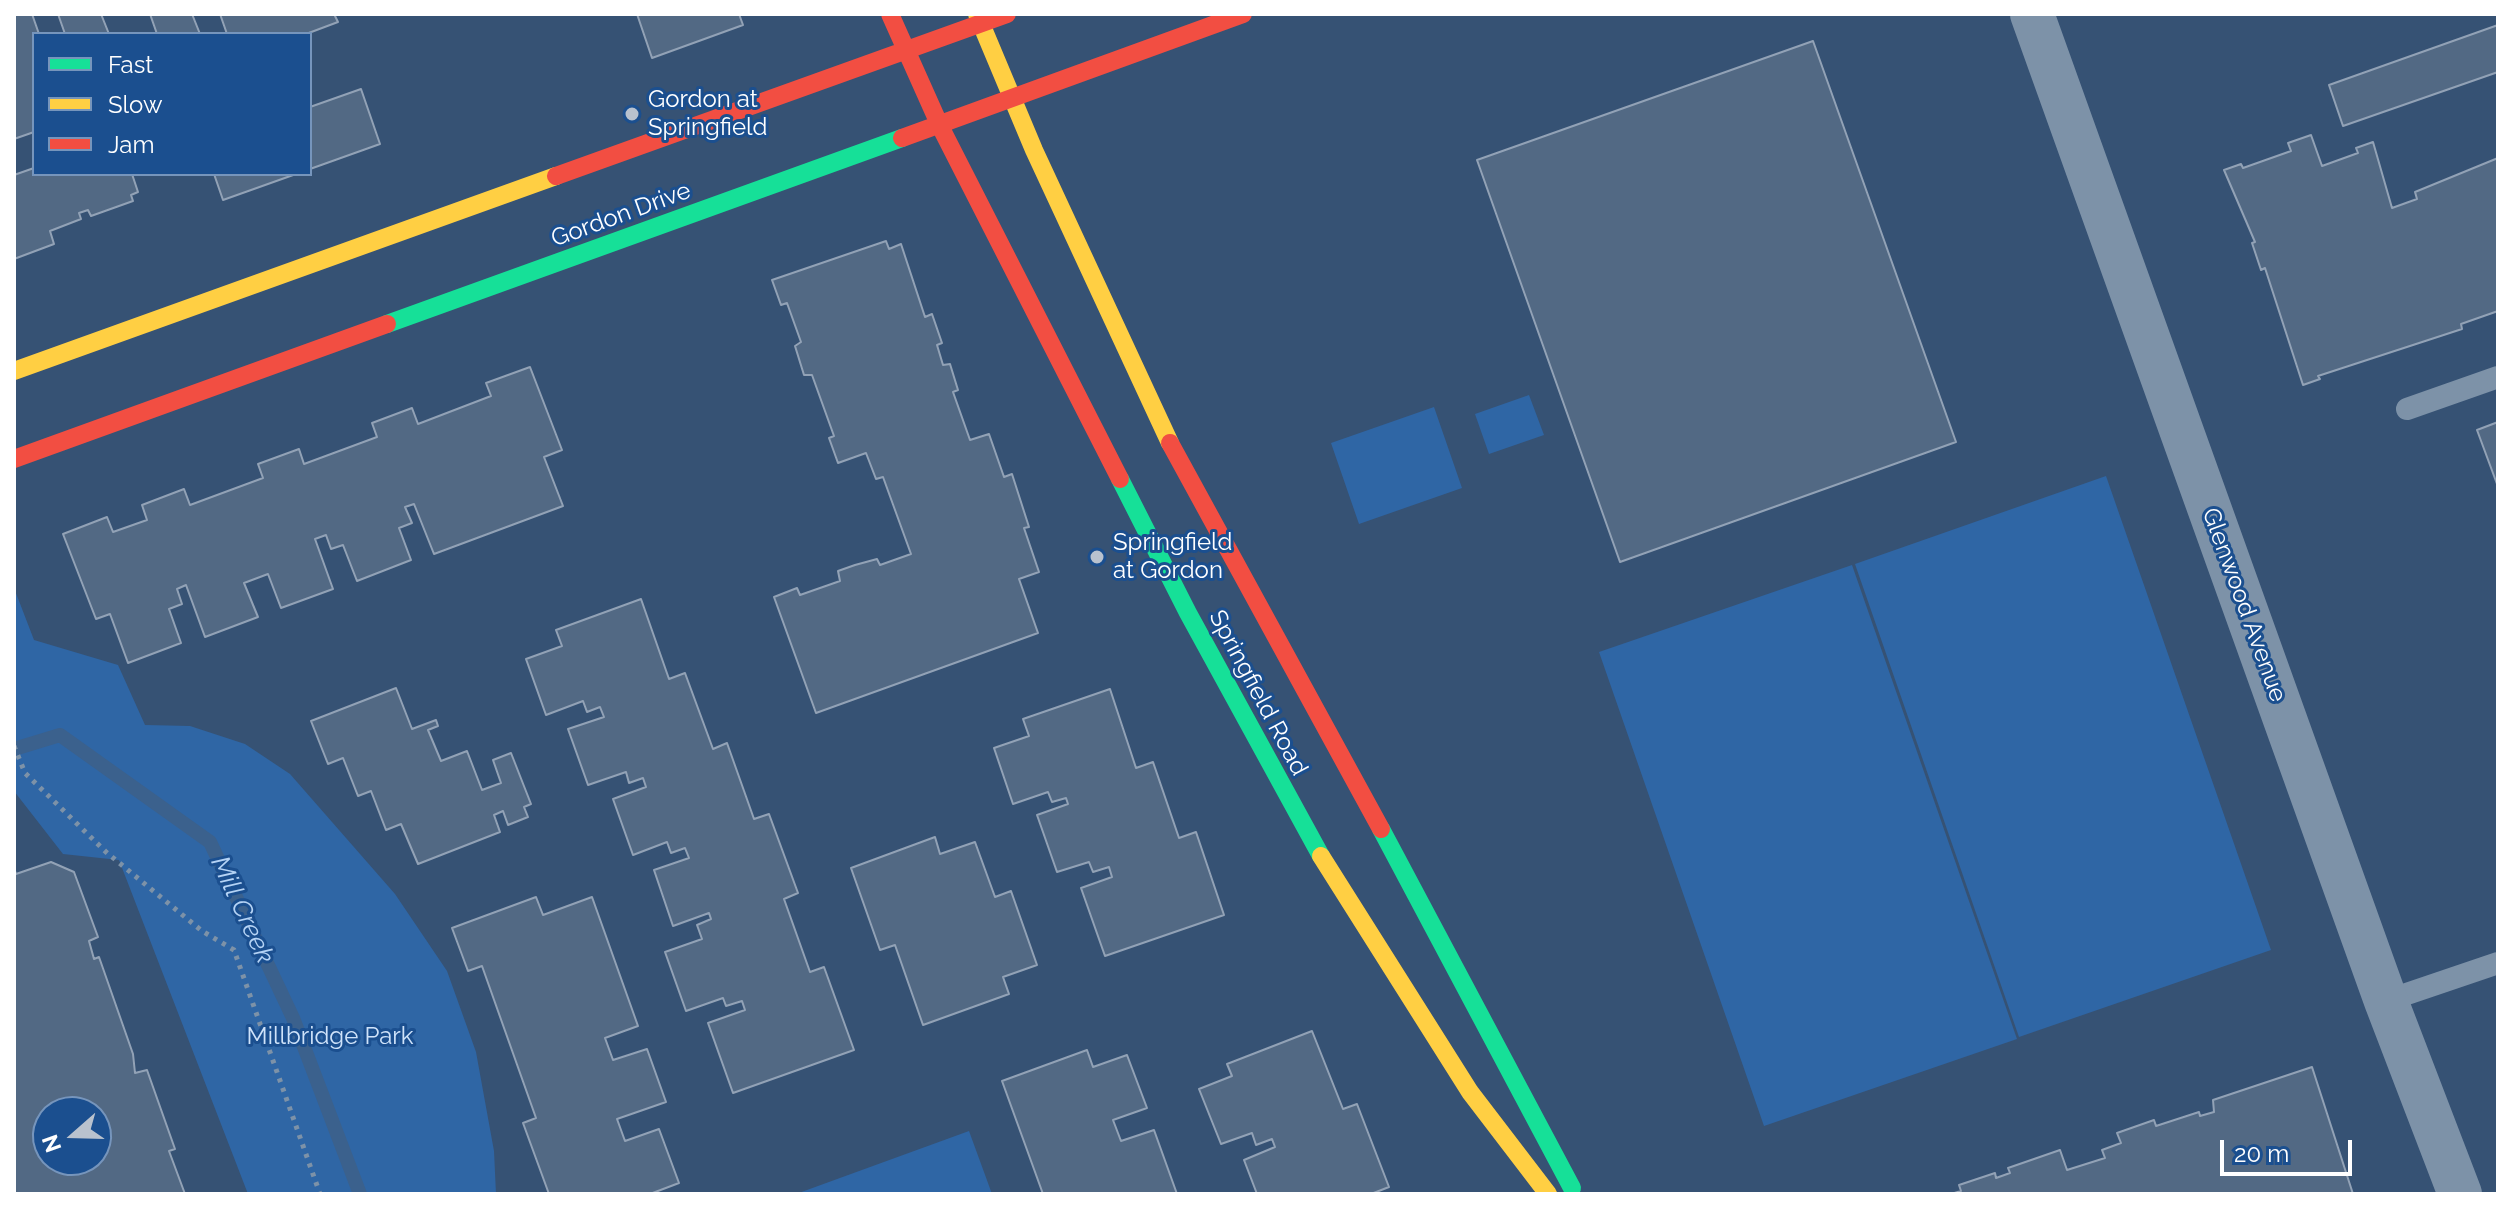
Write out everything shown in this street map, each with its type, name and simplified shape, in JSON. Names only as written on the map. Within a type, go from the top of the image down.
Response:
[{"type":"main road","name":"Springfield Road","points":[[890,14],[940,126],[1188,613],[1301,824],[1470,1092],[1548,1194]]},
{"type":"main road","points":[[14,371],[905,50],[979,19],[1007,14]]},
{"type":"main road","name":"Gordon Drive","points":[[14,459],[1243,14]]},
{"type":"main road","name":"Springfield Road","points":[[979,19],[1148,401],[1458,969],[1575,1194]]},
{"type":"street","name":"Glenwood Avenue","points":[[2032,14],[2386,1001],[2460,1194]]},
{"type":"lane","points":[[2407,409],[2498,377]]},
{"type":"lane","points":[[2386,1001],[2498,963]]},
{"type":"path","points":[[14,746],[25,773],[106,852],[202,931],[234,950],[320,1194]]},
{"type":"green space","points":[[1529,395],[1544,435],[1489,454],[1475,414]]},
{"type":"green space","points":[[1434,407],[1462,488],[1359,524],[1331,443]]},
{"type":"green space","points":[[2106,476],[2271,950],[2019,1037],[1855,564]]},
{"type":"green space","points":[[1852,565],[2017,1039],[1764,1126],[1599,652]]},
{"type":"green space","name":"Millbridge Park","points":[[14,588],[34,640],[118,665],[145,725],[190,726],[245,744],[290,774],[395,894],[447,971],[476,1052],[494,1151],[496,1194],[248,1194],[119,860],[63,854],[14,791]]},
{"type":"green space","points":[[969,1131],[992,1194],[796,1194]]},
{"type":"building","points":[[14,14],[32,14],[38,32],[32,32],[32,133],[14,139]]},
{"type":"building","points":[[58,14],[101,14],[108,32],[64,32]]},
{"type":"building","points":[[150,14],[192,14],[199,32],[156,32]]},
{"type":"building","points":[[220,14],[334,14],[338,22],[311,32],[226,32]]},
{"type":"building","points":[[637,14],[739,14],[743,25],[652,58]]},
{"type":"building","points":[[2498,25],[2498,72],[2343,126],[2329,85]]},
{"type":"building","points":[[1813,41],[1956,442],[1620,562],[1477,160]]},
{"type":"building","points":[[361,89],[380,144],[312,168],[312,106]]},
{"type":"building","points":[[2311,135],[2322,166],[2358,153],[2356,148],[2373,142],[2392,208],[2417,199],[2415,192],[2498,158],[2498,311],[2461,324],[2462,329],[2318,376],[2320,379],[2303,385],[2265,268],[2261,270],[2252,243],[2255,242],[2224,170],[2241,164],[2243,168],[2291,151],[2288,143]]},
{"type":"building","points":[[32,169],[32,176],[133,176],[138,192],[131,195],[133,201],[91,216],[88,210],[79,213],[81,219],[50,231],[54,244],[14,259],[14,175]]},
{"type":"building","points":[[215,176],[290,176],[223,200]]},
{"type":"building","points":[[886,241],[889,249],[901,244],[925,317],[932,314],[942,343],[937,345],[943,365],[950,364],[958,390],[953,392],[970,440],[989,434],[1004,477],[1012,474],[1029,527],[1024,528],[1039,572],[1019,579],[1038,633],[816,713],[774,597],[797,588],[800,595],[840,581],[838,571],[855,565],[877,559],[880,565],[911,554],[883,477],[876,479],[866,453],[838,463],[829,438],[834,436],[812,375],[804,375],[795,346],[801,342],[787,303],[781,305],[772,280]]},
{"type":"building","points":[[530,367],[562,450],[544,457],[563,506],[434,554],[414,504],[405,507],[412,523],[399,528],[411,560],[357,581],[343,545],[331,549],[326,535],[315,539],[333,589],[281,608],[268,574],[244,583],[258,617],[205,637],[186,585],[177,589],[182,604],[169,609],[181,643],[128,663],[110,614],[96,619],[63,534],[107,517],[113,532],[147,520],[142,505],[184,489],[190,505],[263,478],[258,464],[299,449],[304,464],[377,437],[372,423],[412,408],[418,424],[491,396],[486,383]]},
{"type":"building","points":[[2498,422],[2498,484],[2497,484],[2477,430]]},
{"type":"building","points":[[641,599],[669,679],[685,673],[713,749],[727,743],[754,819],[769,814],[798,893],[784,899],[810,972],[824,967],[854,1050],[733,1093],[708,1023],[745,1010],[742,1001],[726,1006],[723,998],[686,1011],[665,952],[702,939],[697,925],[711,919],[709,913],[673,926],[654,870],[689,858],[685,848],[671,853],[667,842],[633,855],[613,799],[646,787],[643,778],[629,783],[626,772],[588,785],[568,729],[604,717],[600,707],[587,712],[583,701],[546,715],[526,659],[562,646],[556,630]]},
{"type":"building","points":[[396,688],[412,729],[436,720],[438,726],[428,730],[441,761],[467,751],[482,790],[501,783],[493,760],[511,753],[531,804],[524,807],[528,817],[508,825],[503,811],[494,815],[500,832],[418,864],[401,824],[386,830],[371,791],[358,796],[343,758],[328,764],[311,721]]},
{"type":"building","points":[[1110,689],[1136,768],[1153,762],[1179,838],[1196,832],[1224,915],[1105,956],[1081,888],[1112,877],[1109,867],[1093,872],[1089,862],[1057,872],[1037,815],[1068,804],[1066,798],[1052,802],[1048,792],[1013,804],[994,748],[1029,736],[1023,719]]},
{"type":"building","points":[[935,837],[940,854],[975,842],[995,897],[1011,891],[1037,965],[1003,977],[1009,994],[923,1025],[895,945],[880,950],[851,868]]},
{"type":"building","points":[[51,862],[74,872],[98,937],[89,941],[94,959],[99,957],[133,1054],[135,1073],[147,1070],[175,1149],[169,1151],[185,1194],[14,1194],[14,868],[16,874]]},
{"type":"building","points":[[536,897],[543,915],[592,897],[638,1026],[605,1038],[613,1060],[647,1049],[666,1102],[617,1119],[625,1141],[659,1129],[679,1183],[650,1194],[549,1194],[523,1123],[536,1118],[482,966],[468,971],[452,928]]},
{"type":"building","points":[[1312,1031],[1343,1109],[1357,1104],[1389,1187],[1371,1194],[1257,1194],[1244,1160],[1275,1147],[1272,1139],[1256,1145],[1252,1133],[1221,1144],[1199,1089],[1232,1076],[1227,1064]]},
{"type":"building","points":[[1087,1050],[1093,1067],[1127,1055],[1147,1108],[1113,1120],[1121,1141],[1154,1130],[1177,1194],[1043,1194],[1002,1081]]},
{"type":"building","points":[[2312,1067],[2353,1194],[1951,1194],[1961,1191],[1959,1185],[1995,1173],[1996,1178],[2010,1173],[2008,1168],[2060,1150],[2067,1170],[2105,1158],[2102,1150],[2121,1143],[2117,1133],[2154,1120],[2156,1126],[2199,1112],[2200,1116],[2214,1112],[2213,1100]]},
{"type":"waterway","name":"Mill Creek","points":[[14,749],[60,735],[210,842],[293,1018],[360,1194]]},
{"type":"traffic: fast","points":[[387,324],[902,138]]},
{"type":"traffic: fast","points":[[1120,479],[1188,613],[1321,856]]},
{"type":"traffic: fast","points":[[1381,829],[1572,1188]]},
{"type":"traffic: slow","points":[[977,14],[1034,150],[1170,443]]},
{"type":"traffic: slow","points":[[14,371],[556,176]]},
{"type":"traffic: slow","points":[[1321,856],[1470,1092],[1548,1194]]},
{"type":"traffic: jam","points":[[890,14],[940,126],[1120,479]]},
{"type":"traffic: jam","points":[[556,176],[1007,14]]},
{"type":"traffic: jam","points":[[902,138],[1243,14]]},
{"type":"traffic: jam","points":[[14,459],[387,324]]},
{"type":"traffic: jam","points":[[1170,443],[1381,829]]},
{"type":"place","name":"Gordon at Springfield","points":[[632,114]]},
{"type":"place","name":"Springfield at Gordon","points":[[1097,557]]}]
